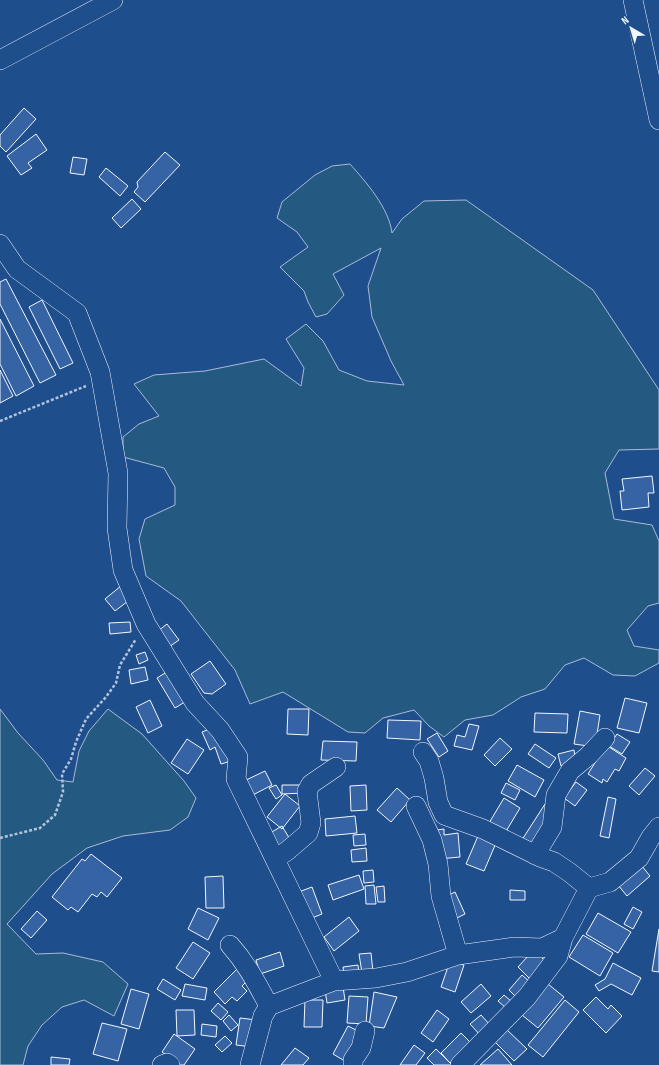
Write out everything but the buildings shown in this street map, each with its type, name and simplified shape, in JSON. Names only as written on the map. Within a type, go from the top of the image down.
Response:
[{"type":"street","points":[[0,60],[113,0]]},
{"type":"street","points":[[633,0],[659,120]]},
{"type":"street","points":[[0,244],[18,269],[77,313],[100,372],[118,473],[117,528],[123,570],[146,624],[195,703],[220,730],[238,757],[236,779],[334,981]]},
{"type":"street","points":[[535,855],[552,827],[556,795],[570,771],[588,756],[605,738]]},
{"type":"street","points":[[423,752],[429,761],[434,778],[438,802],[444,815],[483,828],[535,855],[554,862],[570,872],[589,888]]},
{"type":"street","points":[[275,859],[288,851],[308,833],[312,823],[307,791],[311,784],[336,767]]},
{"type":"street","points":[[416,806],[432,840],[438,864],[441,896],[458,956]]},
{"type":"street","points":[[428,833],[448,816]]},
{"type":"street","points":[[460,1065],[527,997],[558,956],[563,938],[589,888],[610,882],[639,858],[651,837],[659,827]]},
{"type":"street","points":[[250,1065],[263,1016],[269,1006],[334,981],[376,978],[407,972],[458,956],[514,947],[542,948],[563,938]]},
{"type":"street","points":[[230,945],[253,975],[269,1006]]},
{"type":"street","points":[[353,1065],[353,1060],[361,1048],[365,1032]]},
{"type":"street","points":[[162,1065],[167,1063],[170,1065]]},
{"type":"path","points":[[0,421],[101,380]]},
{"type":"path","points":[[0,838],[40,828],[55,816],[64,792],[62,774],[71,759],[76,742],[86,719],[106,697],[116,683],[120,665],[124,657],[146,624]]},
{"type":"shaded area","points":[[350,164],[370,187],[382,205],[392,233],[402,219],[424,201],[466,200],[593,290],[659,390],[659,449],[619,450],[605,473],[614,519],[652,525],[659,541],[659,603],[648,606],[627,630],[634,646],[659,650],[659,663],[635,676],[613,675],[584,658],[565,665],[545,689],[521,697],[493,715],[465,720],[444,737],[429,726],[414,710],[383,718],[365,733],[348,732],[283,692],[250,704],[235,670],[181,601],[146,576],[139,539],[145,519],[175,505],[175,487],[164,468],[123,457],[123,437],[139,424],[159,416],[134,384],[154,375],[205,371],[264,359],[301,386],[304,368],[286,339],[306,324],[323,341],[339,370],[367,381],[404,385],[391,361],[372,317],[368,286],[381,248],[333,274],[344,295],[327,314],[316,317],[304,291],[280,267],[308,247],[297,232],[277,218],[282,202],[315,175],[332,166]]},
{"type":"shaded area","points":[[0,709],[18,733],[43,760],[57,780],[73,782],[79,751],[89,731],[108,709],[142,734],[184,781],[196,798],[188,817],[170,830],[123,836],[87,848],[52,874],[7,924],[36,954],[63,953],[103,962],[128,984],[114,1016],[84,1000],[62,1007],[42,1025],[28,1046],[23,1065],[0,1065]]}]
